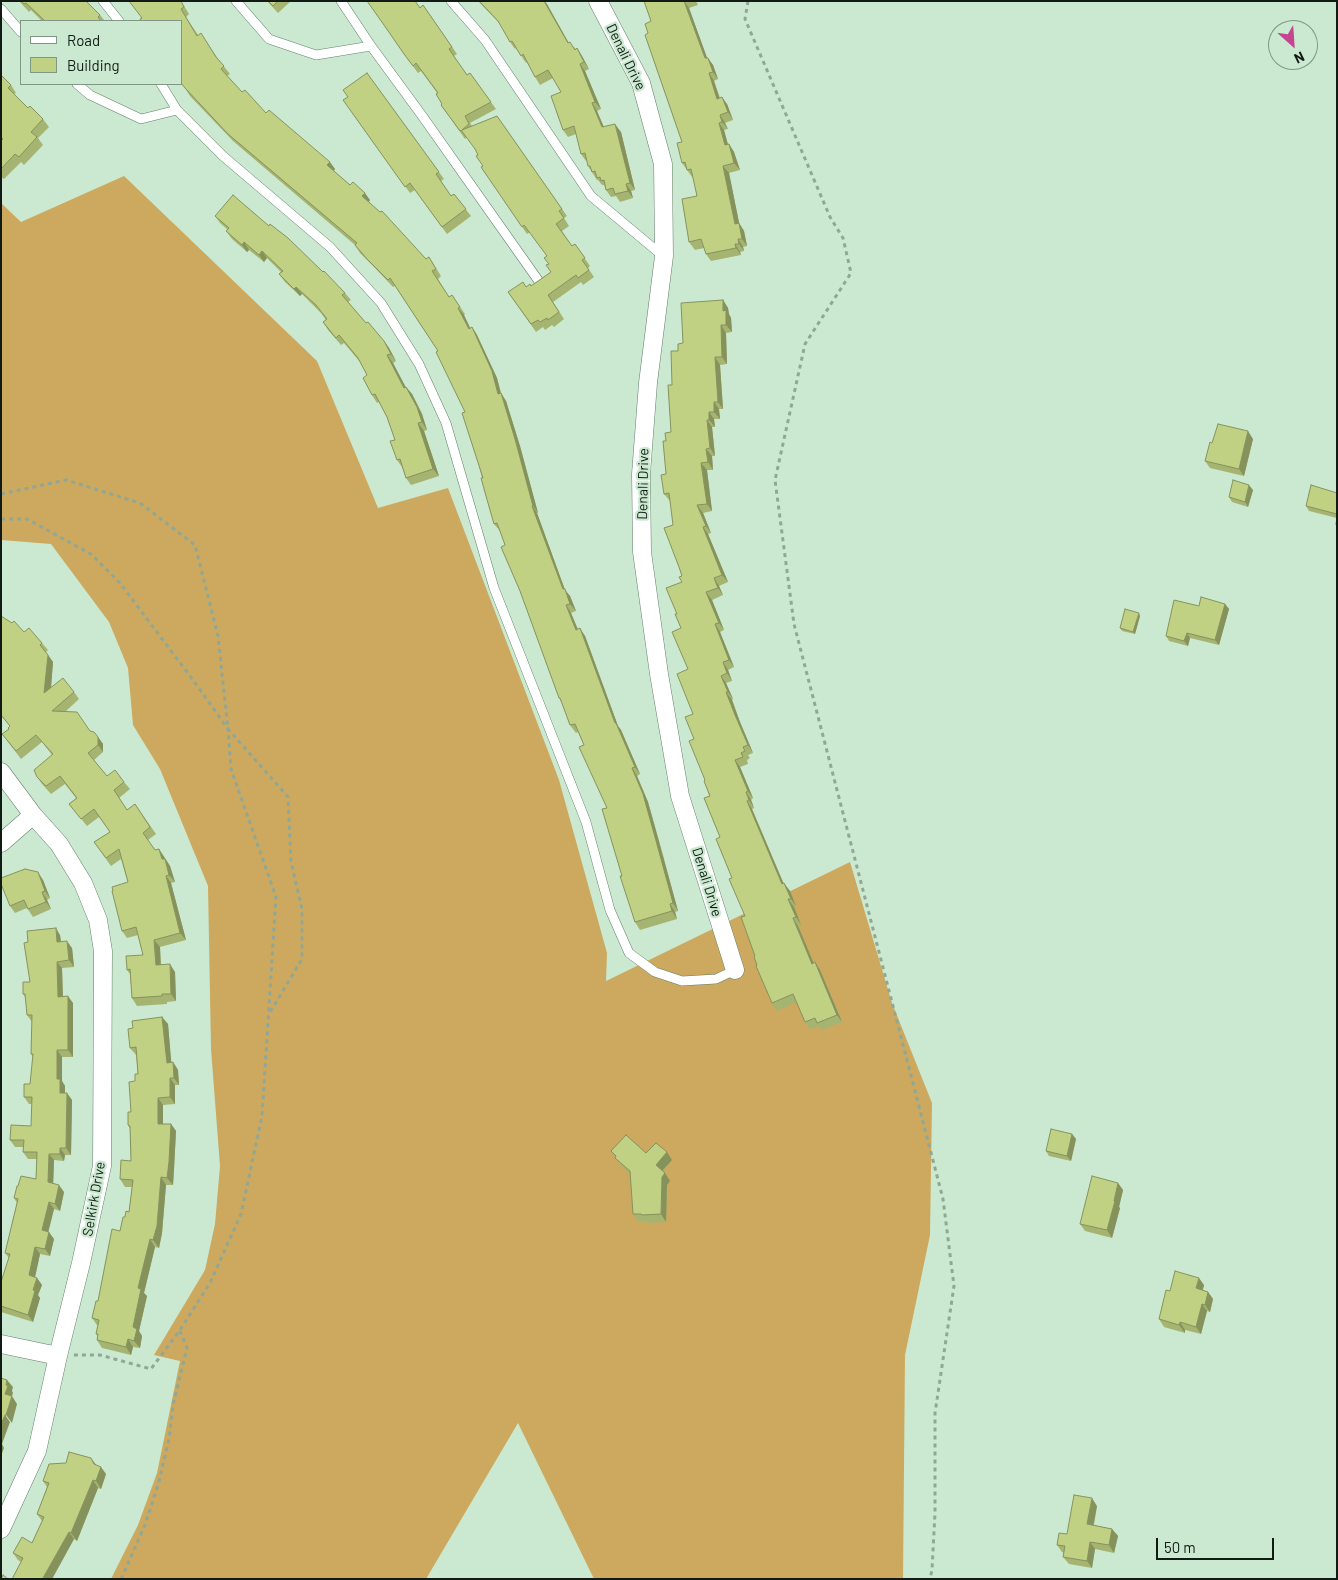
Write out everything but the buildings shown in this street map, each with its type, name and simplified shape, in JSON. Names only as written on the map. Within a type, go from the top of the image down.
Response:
[{"type":"street","name":"Denali Drive","points":[[598,1],[641,83],[663,164],[664,256],[648,383],[641,474],[642,552],[659,674],[680,796],[735,970]]},
{"type":"street","name":"Selkirk Drive","points":[[1,772],[33,815],[58,844],[83,883],[98,920],[103,951],[102,1166],[82,1263],[58,1356],[37,1451],[1,1529]]},
{"type":"street","points":[[1,843],[33,815]]},
{"type":"street","points":[[1,1344],[58,1356]]},
{"type":"lane","points":[[103,1],[117,20]]},
{"type":"lane","points":[[236,1],[269,39],[316,54],[371,46]]},
{"type":"lane","points":[[342,1],[371,46],[538,280]]},
{"type":"lane","points":[[451,1],[485,40],[591,196],[664,256]]},
{"type":"lane","points":[[1,9],[20,31]]},
{"type":"lane","points":[[78,85],[90,95],[141,119],[177,110]]},
{"type":"lane","points":[[162,85],[177,110],[222,156],[330,247],[381,303],[419,364],[446,423],[494,588],[586,822],[610,910],[629,953],[655,972],[682,981],[716,980],[735,970]]},
{"type":"path","points":[[748,1],[745,19],[830,217],[843,238],[852,273],[804,344],[775,480],[794,624],[943,1199],[954,1286],[935,1413],[934,1513],[930,1579]]},
{"type":"path","points":[[1,494],[66,480],[140,503],[195,544],[218,636],[231,769],[276,897],[262,1116],[241,1214],[210,1283],[180,1330],[151,1369],[100,1355],[58,1356]]},
{"type":"path","points":[[1,519],[27,519],[91,554],[120,583],[228,729],[288,797],[291,862],[302,909],[302,959],[269,1015]]},
{"type":"path","points":[[121,1579],[145,1526],[159,1482],[169,1438],[173,1405],[187,1348],[180,1330]]},
{"type":"shaded area","points":[[124,176],[317,361],[378,508],[448,488],[559,780],[607,953],[606,981],[850,862],[892,1003],[932,1103],[930,1235],[905,1355],[903,1579],[594,1579],[518,1423],[426,1579],[111,1579],[138,1525],[157,1473],[180,1361],[154,1355],[205,1270],[215,1224],[220,1166],[211,1049],[208,886],[160,769],[133,725],[128,668],[109,622],[51,544],[1,540],[1,203],[21,222]]}]
